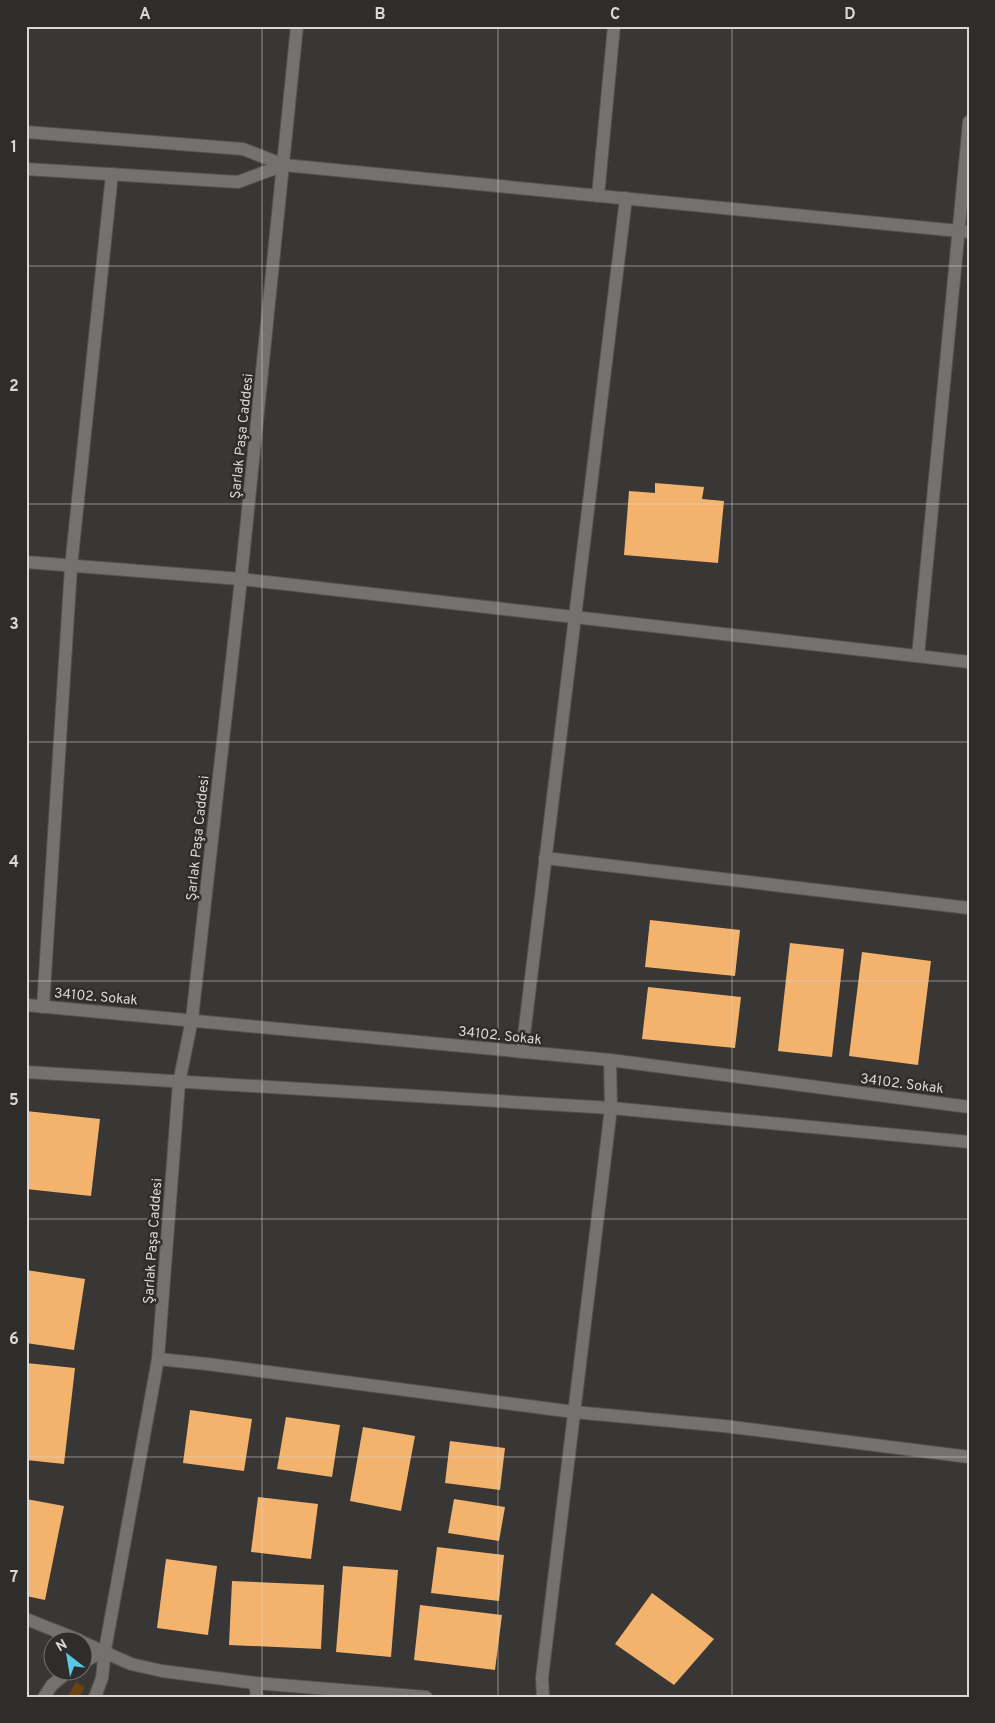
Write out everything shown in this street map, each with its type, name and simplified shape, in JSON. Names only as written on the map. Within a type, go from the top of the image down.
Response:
[{"type":"street","name":"Şarlak Paşa Caddesi","points":[[95,1697],[102,1678],[105,1650],[158,1359],[179,1082],[192,1019],[242,579],[297,26]]},
{"type":"street","points":[[598,196],[614,26]]},
{"type":"street","points":[[918,656],[964,232],[969,122]]},
{"type":"street","points":[[26,132],[243,149],[284,165],[964,232]]},
{"type":"street","points":[[26,169],[238,182],[284,165]]},
{"type":"street","points":[[43,1007],[71,567],[112,174]]},
{"type":"street","points":[[522,1052],[626,198]]},
{"type":"street","points":[[26,562],[242,579],[969,662]]},
{"type":"street","points":[[545,858],[969,908]]},
{"type":"street","name":"34102. Sokak","points":[[26,1006],[192,1019],[610,1060],[969,1107]]},
{"type":"street","points":[[543,1697],[542,1678],[611,1108],[610,1060]]},
{"type":"street","points":[[26,1072],[611,1108],[969,1142]]},
{"type":"street","points":[[158,1359],[574,1412],[724,1426],[969,1457]]},
{"type":"street","points":[[26,1619],[54,1630]]},
{"type":"street","points":[[92,1645],[131,1664],[154,1669],[255,1683],[426,1697]]},
{"type":"street","points":[[92,1657],[105,1650]]},
{"type":"street","points":[[44,1697],[58,1680]]},
{"type":"street","points":[[255,1683],[257,1697]]},
{"type":"shaded area","points":[[76,1682],[85,1687],[79,1697],[67,1697]]},
{"type":"building","points":[[655,483],[704,487],[702,499],[724,501],[718,563],[624,555],[629,491],[655,493]]},
{"type":"building","points":[[650,920],[740,930],[735,976],[645,967]]},
{"type":"building","points":[[790,943],[844,949],[832,1057],[778,1051]]},
{"type":"building","points":[[862,952],[931,961],[918,1065],[849,1056]]},
{"type":"building","points":[[648,987],[741,997],[735,1048],[642,1039]]},
{"type":"building","points":[[26,1111],[100,1119],[91,1196],[26,1189]]},
{"type":"building","points":[[26,1270],[85,1279],[74,1350],[26,1343]]},
{"type":"building","points":[[26,1363],[75,1368],[64,1464],[26,1460]]},
{"type":"building","points":[[190,1410],[252,1419],[244,1471],[183,1463]]},
{"type":"building","points":[[286,1417],[340,1425],[332,1477],[277,1469]]},
{"type":"building","points":[[363,1427],[415,1436],[401,1511],[350,1501]]},
{"type":"building","points":[[450,1441],[505,1448],[500,1490],[445,1483]]},
{"type":"building","points":[[258,1497],[318,1504],[311,1559],[251,1552]]},
{"type":"building","points":[[26,1499],[64,1506],[45,1600],[26,1596]]},
{"type":"building","points":[[454,1499],[505,1507],[499,1541],[448,1533]]},
{"type":"building","points":[[437,1547],[504,1555],[499,1601],[431,1593]]},
{"type":"building","points":[[166,1559],[217,1566],[208,1635],[157,1628]]},
{"type":"building","points":[[343,1566],[398,1570],[391,1657],[336,1652]]},
{"type":"building","points":[[232,1581],[324,1585],[321,1649],[229,1645]]},
{"type":"building","points":[[652,1593],[714,1639],[674,1685],[615,1644]]},
{"type":"building","points":[[420,1605],[502,1615],[495,1670],[414,1660]]}]
